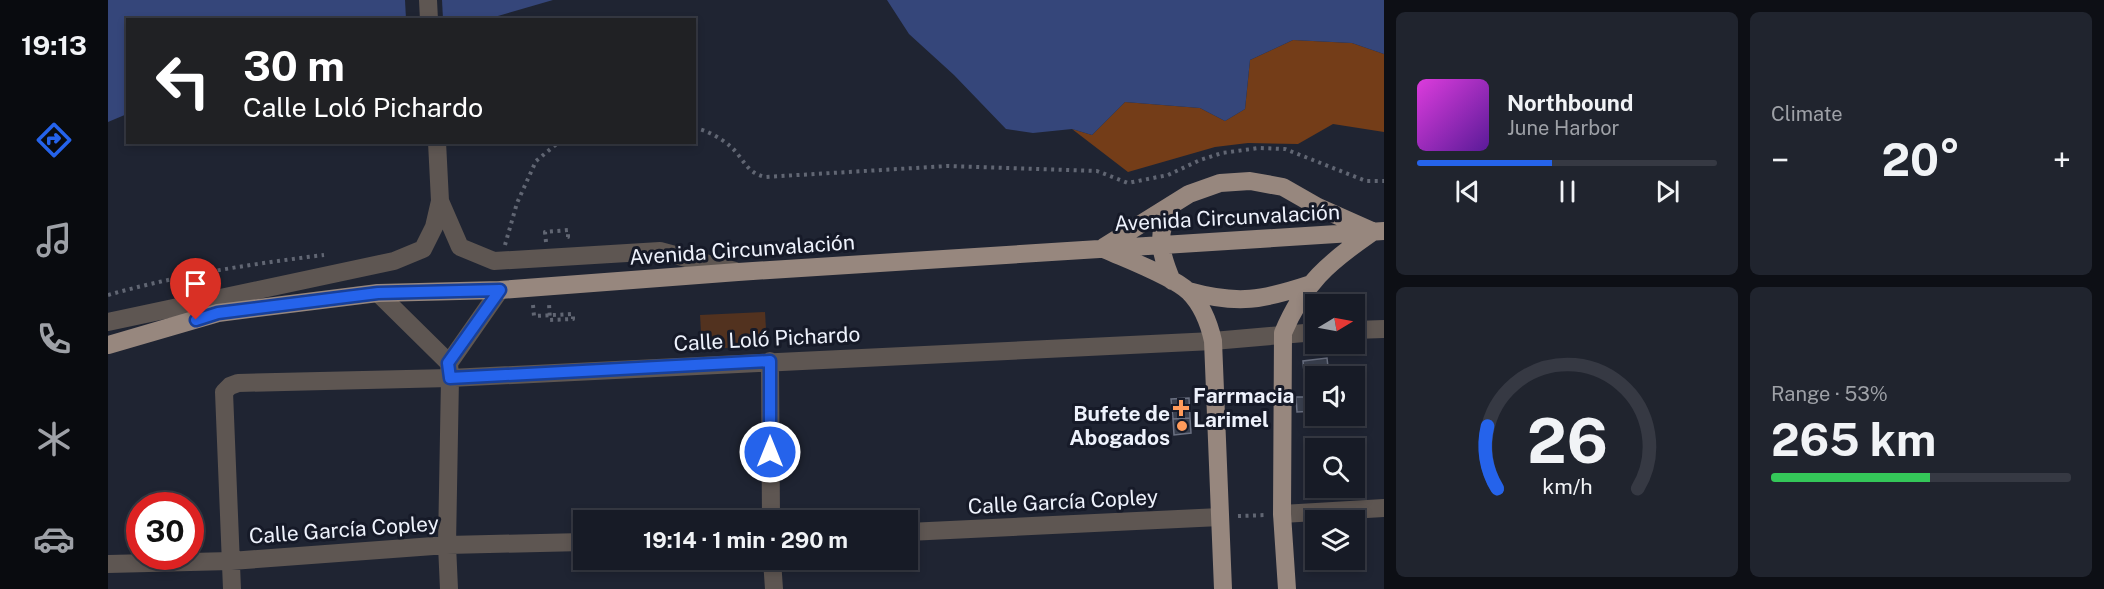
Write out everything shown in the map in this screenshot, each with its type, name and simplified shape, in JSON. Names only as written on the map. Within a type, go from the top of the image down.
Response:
[{"type":"main road","points":[[1102,248],[1189,194],[1220,183],[1250,181],[1283,187],[1318,207],[1378,231]]},
{"type":"main road","points":[[1171,205],[1163,222],[1160,244],[1172,281]]},
{"type":"main road","points":[[1287,589],[1282,514],[1283,333],[1291,315],[1315,279],[1327,250],[1328,236],[1318,207]]},
{"type":"main road","points":[[1102,248],[1188,291],[1234,301],[1261,299],[1315,279],[1344,251],[1378,231]]},
{"type":"main road","name":"Avenida Circunvalación","points":[[108,345],[218,313],[378,293],[500,290],[738,272],[1378,231]]},
{"type":"main road","points":[[1188,291],[1207,318],[1214,341],[1223,589]]},
{"type":"street","points":[[428,0],[429,18]]},
{"type":"street","points":[[108,322],[394,261],[423,249],[434,227],[440,201],[436,144]]},
{"type":"street","points":[[440,201],[460,247],[494,261],[660,251],[738,272]]},
{"type":"street","points":[[449,589],[447,545],[449,370],[500,290]]},
{"type":"street","points":[[378,293],[449,370]]},
{"type":"street","points":[[1365,330],[1384,329]]},
{"type":"street","name":"Calle Loló Pichardo","points":[[231,561],[224,392],[230,386],[238,383],[449,370],[770,361],[1214,341],[1305,332]]},
{"type":"street","points":[[770,361],[771,510]]},
{"type":"street","points":[[1282,514],[1384,508]]},
{"type":"street","name":"Calle García Copley","points":[[918,532],[1220,518]]},
{"type":"street","name":"Calle García Copley","points":[[108,564],[231,561],[447,545],[573,542]]},
{"type":"street","points":[[231,561],[232,589]]},
{"type":"street","points":[[773,570],[774,589]]},
{"type":"path","points":[[696,128],[729,145],[754,174],[765,177],[948,166],[1097,171],[1128,183],[1168,175],[1222,153],[1259,148],[1285,149],[1366,181],[1384,181]]},
{"type":"path","points":[[502,261],[517,203],[536,161],[557,144]]},
{"type":"path","points":[[545,232],[568,230],[568,237],[558,237]]},
{"type":"path","points":[[539,239],[549,238]]},
{"type":"path","points":[[108,295],[140,286],[259,263],[328,255]]},
{"type":"path","points":[[534,316],[573,314],[573,319],[550,320]]},
{"type":"path","points":[[1220,518],[1282,514]]},
{"type":"shaded area","points":[[1293,40],[1352,43],[1384,54],[1384,132],[1333,124],[1298,144],[1248,143],[1215,147],[1128,172],[1072,129],[1092,135],[1125,102],[1200,108],[1225,121],[1245,109],[1250,60]]},
{"type":"shaded area","points":[[765,312],[767,346],[702,349],[700,315]]},
{"type":"water","points":[[108,0],[553,0],[491,18],[126,18],[126,114],[108,122]]},
{"type":"water","points":[[887,0],[1384,0],[1384,54],[1352,43],[1293,40],[1250,60],[1245,109],[1225,121],[1200,108],[1125,102],[1092,135],[1072,129],[1033,133],[1006,129],[954,75],[909,34]]},
{"type":"pier","points":[[405,0],[442,0],[443,18],[406,18]]},
{"type":"building","points":[[1327,358],[1328,366],[1305,366],[1305,384],[1303,361]]},
{"type":"building","points":[[1296,397],[1305,397],[1305,412],[1297,412]]},
{"type":"building","name":"Farrmacia Larimel","points":[[1189,398],[1190,418],[1173,419],[1171,399]]},
{"type":"building","name":"Bufete de Abogados","points":[[1190,418],[1191,433],[1174,435],[1173,419]]},
{"type":"place","name":"Farrmacia Larimel","points":[[1181,408]]},
{"type":"place","name":"Bufete de Abogados","points":[[1182,426]]},
{"type":"route","points":[[196,320],[218,313],[378,293],[500,290],[448,363],[450,378],[770,361],[770,452]]}]
